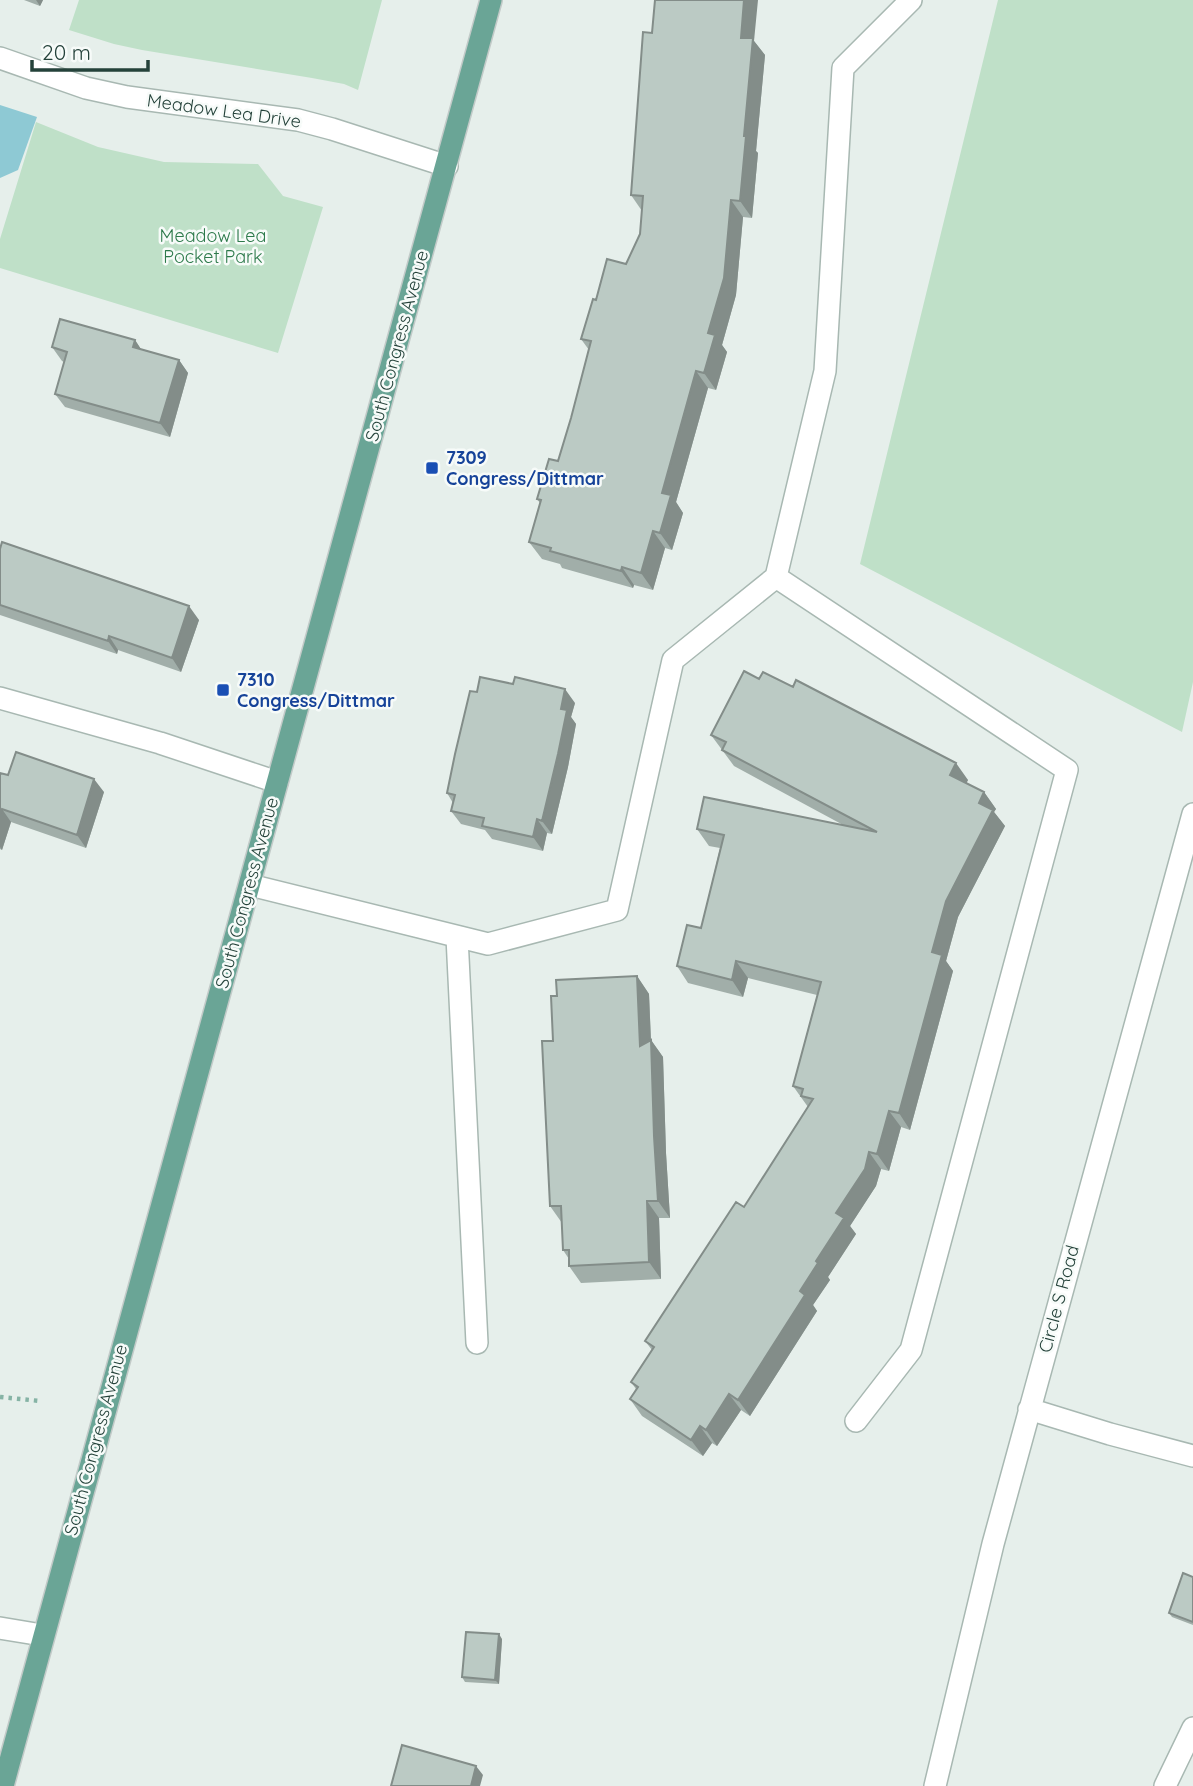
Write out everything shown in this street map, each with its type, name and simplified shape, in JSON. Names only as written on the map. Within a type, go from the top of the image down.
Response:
[{"type":"main road","name":"South Congress Avenue","points":[[3,1786],[491,0]]},
{"type":"street","points":[[250,885],[488,944],[617,910],[673,660],[776,577],[825,370],[843,68],[911,0]]},
{"type":"street","name":"Meadow Lea Drive","points":[[0,58],[86,88],[127,97],[298,120],[447,166]]},
{"type":"street","points":[[776,577],[1067,770],[911,1350],[856,1421]]},
{"type":"street","points":[[0,698],[160,743],[277,782]]},
{"type":"street","name":"Circle S Road","points":[[935,1786],[993,1544],[1193,814]]},
{"type":"street","points":[[457,937],[477,1343]]},
{"type":"street","points":[[1029,1409],[1193,1456]]},
{"type":"street","points":[[0,1628],[43,1635]]},
{"type":"street","points":[[1165,1786],[1193,1728]]},
{"type":"path","points":[[0,1397],[40,1401]]},
{"type":"green space","points":[[79,0],[382,0],[358,90],[344,84],[312,78],[142,50],[69,30]]},
{"type":"green space","points":[[998,0],[1193,0],[1193,682],[1182,732],[860,564]]},
{"type":"green space","name":"Meadow Lea Pocket Park","points":[[36,122],[98,147],[164,162],[258,164],[283,196],[323,207],[278,353],[0,268],[0,239]]},
{"type":"water","points":[[0,105],[37,117],[18,170],[0,178]]},
{"type":"building","points":[[655,0],[744,0],[741,38],[753,38],[740,201],[731,200],[724,278],[708,333],[715,335],[704,373],[696,371],[662,493],[671,495],[660,533],[653,531],[641,573],[622,567],[621,571],[550,551],[551,548],[529,542],[541,500],[537,499],[549,459],[558,461],[571,418],[591,341],[581,339],[593,299],[596,300],[607,259],[626,264],[640,234],[643,196],[631,195],[643,32],[652,33]]},
{"type":"building","points":[[60,319],[135,340],[133,347],[179,360],[160,423],[55,394],[67,352],[52,347]]},
{"type":"building","points":[[2,542],[189,606],[172,658],[109,636],[108,641],[0,605]]},
{"type":"building","points":[[744,671],[759,679],[763,672],[793,687],[796,680],[956,763],[950,775],[984,792],[979,803],[993,810],[946,901],[932,952],[942,955],[899,1113],[889,1111],[877,1154],[869,1152],[865,1169],[836,1213],[844,1218],[800,1291],[805,1295],[738,1400],[729,1394],[706,1430],[700,1426],[691,1440],[630,1399],[638,1387],[631,1382],[654,1347],[645,1341],[736,1202],[744,1207],[813,1099],[801,1096],[803,1089],[793,1086],[821,982],[736,961],[732,980],[677,966],[687,925],[701,928],[724,835],[697,829],[704,797],[877,832],[722,750],[726,742],[711,735]]},
{"type":"building","points":[[480,677],[513,684],[515,677],[565,689],[561,709],[567,710],[558,754],[542,821],[537,819],[533,837],[482,826],[484,818],[451,811],[455,795],[447,793],[455,754],[470,691],[477,692]]},
{"type":"building","points":[[16,752],[94,779],[77,835],[2,809],[0,814],[0,773],[8,775]]},
{"type":"building","points":[[637,976],[640,1046],[651,1040],[658,1201],[647,1201],[649,1262],[569,1266],[569,1250],[563,1250],[561,1206],[550,1206],[542,1041],[553,1041],[551,996],[557,996],[556,980]]},
{"type":"building","points":[[1183,1573],[1193,1577],[1193,1622],[1169,1613]]},
{"type":"building","points":[[466,1632],[499,1634],[495,1680],[462,1677]]},
{"type":"building","points":[[402,1745],[476,1766],[471,1786],[391,1786]]},
{"type":"place","name":"7309 Congress/Dittmar","points":[[432,468]]},
{"type":"place","name":"7310 Congress/Dittmar","points":[[223,690]]}]
